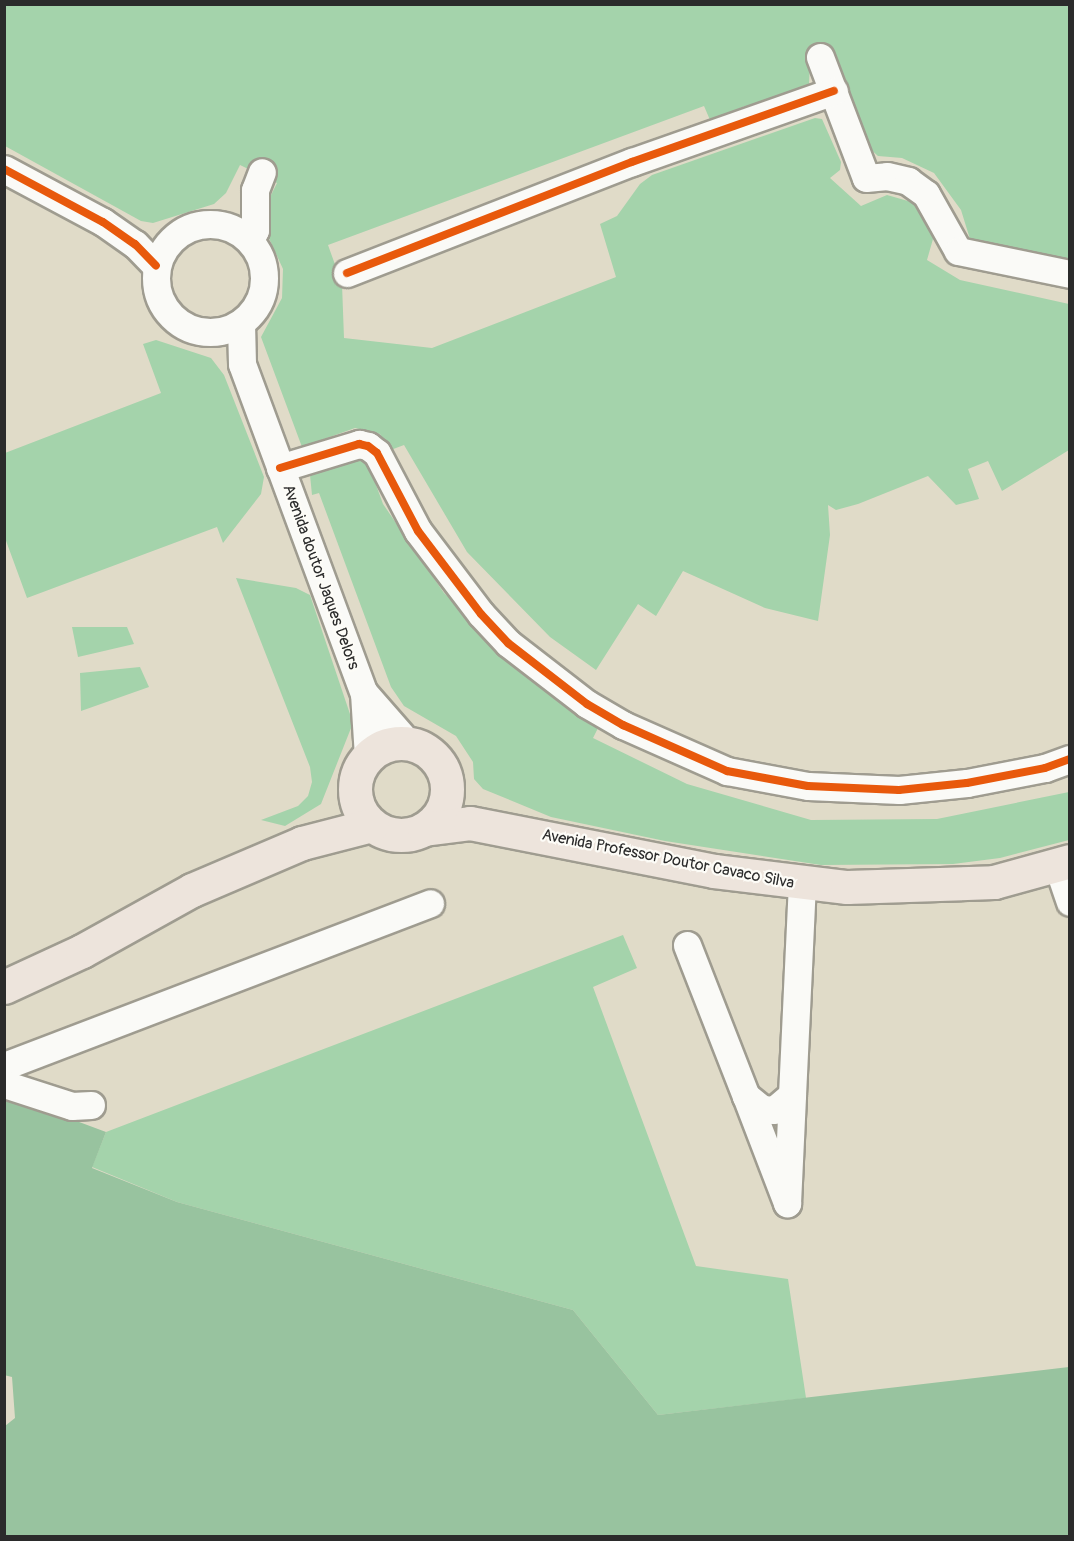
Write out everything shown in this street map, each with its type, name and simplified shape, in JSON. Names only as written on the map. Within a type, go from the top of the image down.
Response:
[{"type":"main road","points":[[302,843],[336,815],[354,788],[361,765],[368,756],[393,743],[408,743],[432,754],[446,778],[443,808],[424,829],[398,835],[372,825],[359,809],[354,788]]},
{"type":"main road","name":"Avenida Professor Doutor Cavaco Silva","points":[[446,778],[471,805],[516,830]]},
{"type":"main road","name":"Avenida Professor Doutor Cavaco Silva","points":[[424,829],[470,823],[516,830],[714,871],[802,884],[893,888],[994,882],[1063,862]]},
{"type":"main road","points":[[4,987],[82,951],[192,890],[302,843],[372,825]]},
{"type":"street","points":[[820,57],[866,178],[887,176],[908,181],[926,194],[958,251],[1070,274]]},
{"type":"street","points":[[347,273],[632,162],[834,91]]},
{"type":"street","points":[[4,168],[103,222],[135,244],[156,266]]},
{"type":"street","points":[[214,224],[258,181],[255,230],[250,241]]},
{"type":"street","points":[[103,222],[144,238],[173,238]]},
{"type":"street","points":[[210,333],[241,323],[256,306],[264,284],[261,261],[250,241],[227,226],[214,224],[192,227],[173,238],[156,266],[156,292],[165,310],[179,324],[210,333],[242,364]]},
{"type":"street","name":"Avenida doutor Jaques Delors","points":[[241,323],[242,364],[364,693],[368,756]]},
{"type":"street","points":[[280,468],[359,444],[368,446],[377,453],[418,531],[481,614],[508,643],[587,704],[623,725],[728,771],[808,786],[899,790],[967,783],[1045,768],[1070,759]]},
{"type":"street","name":"Avenida doutor Jaques Delors","points":[[364,693],[408,743]]},
{"type":"street","points":[[1063,862],[1070,902]]},
{"type":"street","points":[[687,945],[787,1203],[802,884]]},
{"type":"street","points":[[4,1066],[430,903]]},
{"type":"street","points":[[4,1084],[72,1106],[91,1105]]},
{"type":"street","points":[[746,1096],[762,1109],[774,1110],[792,1095]]},
{"type":"green space","points":[[4,5],[1069,5],[1069,260],[970,239],[961,210],[934,173],[902,158],[878,156],[868,147],[833,53],[810,62],[809,84],[800,93],[748,112],[745,106],[710,120],[704,106],[328,245],[342,284],[344,338],[432,348],[616,277],[600,224],[617,216],[640,184],[652,175],[815,118],[822,119],[841,162],[840,170],[830,178],[861,206],[887,195],[915,203],[931,225],[933,239],[927,260],[960,280],[1069,304],[1069,450],[1002,491],[988,461],[968,469],[979,499],[956,505],[928,476],[858,504],[836,510],[828,505],[830,535],[818,621],[765,608],[683,571],[656,616],[638,604],[596,670],[550,637],[467,552],[404,445],[388,451],[380,434],[355,428],[302,447],[261,337],[282,298],[283,269],[267,234],[266,205],[277,183],[240,165],[226,193],[214,204],[153,223],[141,221],[5,146]]},
{"type":"green space","points":[[156,340],[211,358],[224,375],[264,477],[261,494],[223,543],[217,527],[27,598],[5,538],[5,453],[161,393],[143,344]]},
{"type":"green space","points":[[353,458],[368,463],[383,504],[444,593],[563,703],[600,724],[593,738],[687,784],[811,820],[937,819],[1069,792],[1069,840],[1000,858],[953,864],[821,865],[665,841],[551,817],[483,789],[474,779],[473,762],[456,736],[404,706],[391,687],[319,493],[312,495],[310,475]]},
{"type":"green space","points":[[236,578],[296,588],[310,595],[353,723],[321,804],[285,826],[261,820],[298,806],[308,796],[312,782],[310,767]]},
{"type":"green space","points":[[72,627],[127,627],[134,644],[78,657]]},
{"type":"green space","points":[[140,667],[149,687],[81,711],[80,673]]},
{"type":"green space","points":[[623,935],[637,968],[593,987],[696,1266],[788,1279],[806,1398],[658,1415],[573,1310],[177,1202],[92,1167],[106,1132]]},
{"type":"green space","points":[[4,1094],[106,1132],[92,1168],[177,1202],[573,1310],[658,1415],[1069,1367],[1069,1536],[5,1536],[5,1426],[15,1418],[12,1377],[4,1375]]},
{"type":"cycle path","points":[[347,273],[632,162],[834,91]]},
{"type":"cycle path","points":[[4,169],[103,222],[135,244],[156,266]]},
{"type":"cycle path","points":[[280,468],[359,444],[368,446],[377,453],[418,531],[481,614],[508,643],[587,704],[623,725],[727,771],[808,786],[899,790],[967,783],[1045,768],[1070,759]]}]
